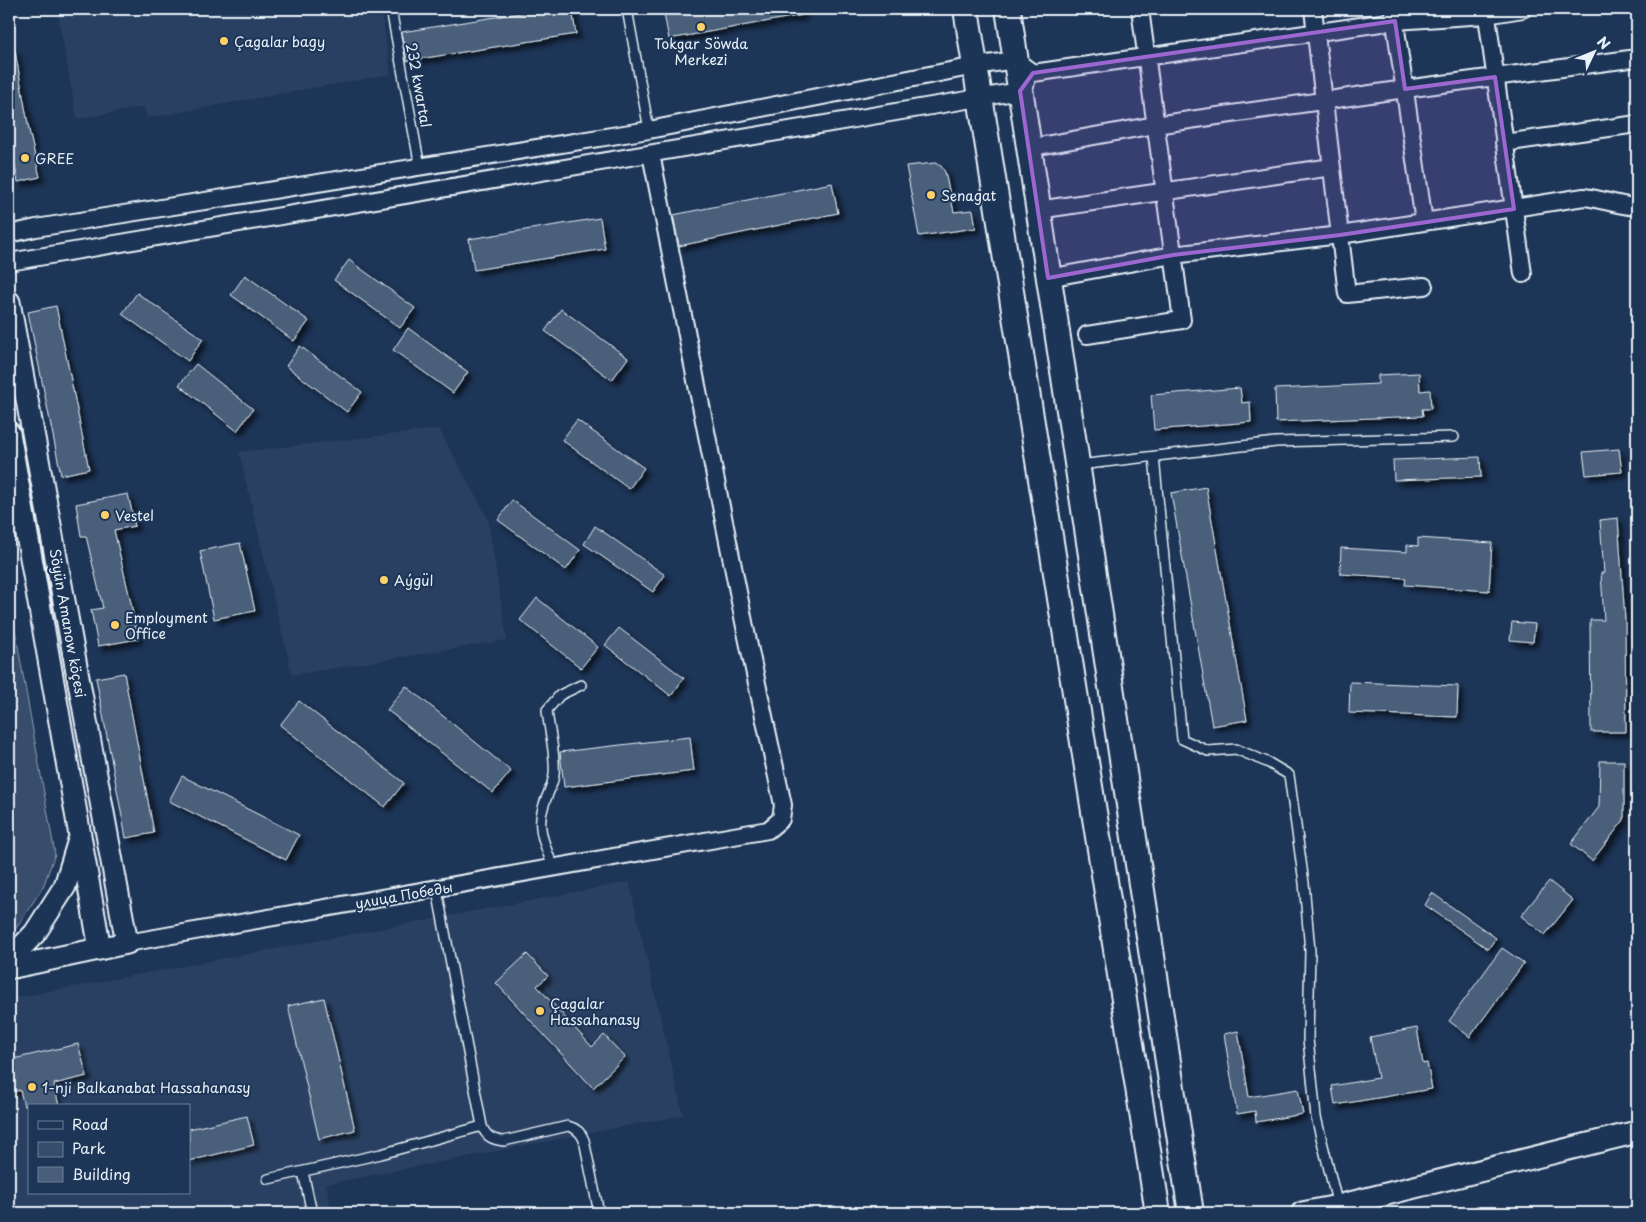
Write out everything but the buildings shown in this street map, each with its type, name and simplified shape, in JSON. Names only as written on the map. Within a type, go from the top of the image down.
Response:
[{"type":"main road","points":[[966,9],[1158,1213]]},
{"type":"main road","points":[[1013,10],[1023,75],[1028,148],[1191,1213]]},
{"type":"street","points":[[1087,335],[1182,320],[1140,9]]},
{"type":"street","points":[[1313,9],[1347,294],[1424,286]]},
{"type":"street","points":[[9,234],[649,130],[974,66],[1023,75],[1316,34],[1394,15],[1523,9]]},
{"type":"street","points":[[1486,12],[1523,274]]},
{"type":"street","points":[[1394,15],[1424,222]]},
{"type":"street","points":[[1028,148],[1156,125],[1637,58]]},
{"type":"street","points":[[9,262],[979,98],[1023,75]]},
{"type":"street","points":[[1504,143],[1637,124]]},
{"type":"street","name":"улица Победы","points":[[9,968],[126,943],[437,890],[553,867],[768,830],[781,819],[783,805],[746,632],[651,154]]},
{"type":"street","points":[[1038,210],[1332,167]]},
{"type":"street","points":[[1048,278],[1173,255],[1340,236],[1514,209],[1584,196],[1598,198],[1614,204],[1637,207]]},
{"type":"street","name":"Söyün Amanow köçesi","points":[[9,302],[126,943]]},
{"type":"street","name":"Söyün Amanow köçesi","points":[[9,433],[100,949]]},
{"type":"street","points":[[9,960],[35,933],[65,886],[80,838]]},
{"type":"street","points":[[1302,1213],[1338,1206],[1637,1132]]},
{"type":"lane","name":"232 kwartal","points":[[391,9],[420,167]]},
{"type":"lane","points":[[627,9],[649,130]]},
{"type":"lane","points":[[1077,466],[1276,442],[1454,437]]},
{"type":"lane","points":[[1154,457],[1182,738],[1208,751],[1236,749],[1269,763],[1289,775],[1304,883],[1310,951],[1308,1038],[1316,1117],[1338,1206]]},
{"type":"lane","points":[[553,867],[541,835],[540,820],[543,806],[551,791],[554,774],[547,710],[560,695],[581,685]]},
{"type":"lane","points":[[437,890],[484,1133],[488,1137],[504,1141],[568,1126],[578,1131],[582,1134],[584,1140],[599,1213]]},
{"type":"lane","points":[[268,1179],[381,1154],[482,1126]]},
{"type":"lane","points":[[303,1172],[312,1213]]},
{"type":"highlighted area","points":[[1395,21],[1405,89],[1495,77],[1514,209],[1340,235],[1173,255],[1048,278],[1020,91],[1033,73]]},
{"type":"shaded area","name":"Çagalar bagy","points":[[57,9],[381,9],[391,74],[147,118],[144,107],[77,119]]},
{"type":"shaded area","name":"Aýgül","points":[[439,429],[488,519],[507,640],[292,675],[239,452]]},
{"type":"shaded area","points":[[629,882],[683,1115],[326,1184],[332,1213],[9,1213],[9,999]]},
{"type":"green space","points":[[9,596],[55,854],[43,887],[9,939]]},
{"type":"place","name":"Tokgar Söwda Merkezi","points":[[701,27]]},
{"type":"place","name":"Çagalar bagy","points":[[224,41]]},
{"type":"place","name":"GREE","points":[[25,158]]},
{"type":"place","name":"Senagat","points":[[931,195]]},
{"type":"place","name":"Vestel","points":[[105,515]]},
{"type":"place","name":"Aýgül","points":[[384,580]]},
{"type":"place","name":"Employment Office","points":[[115,625]]},
{"type":"place","name":"Çagalar Hassahanasy","points":[[540,1011]]},
{"type":"place","name":"1-nji Balkanabat Hassahanasy","points":[[32,1087]]}]
